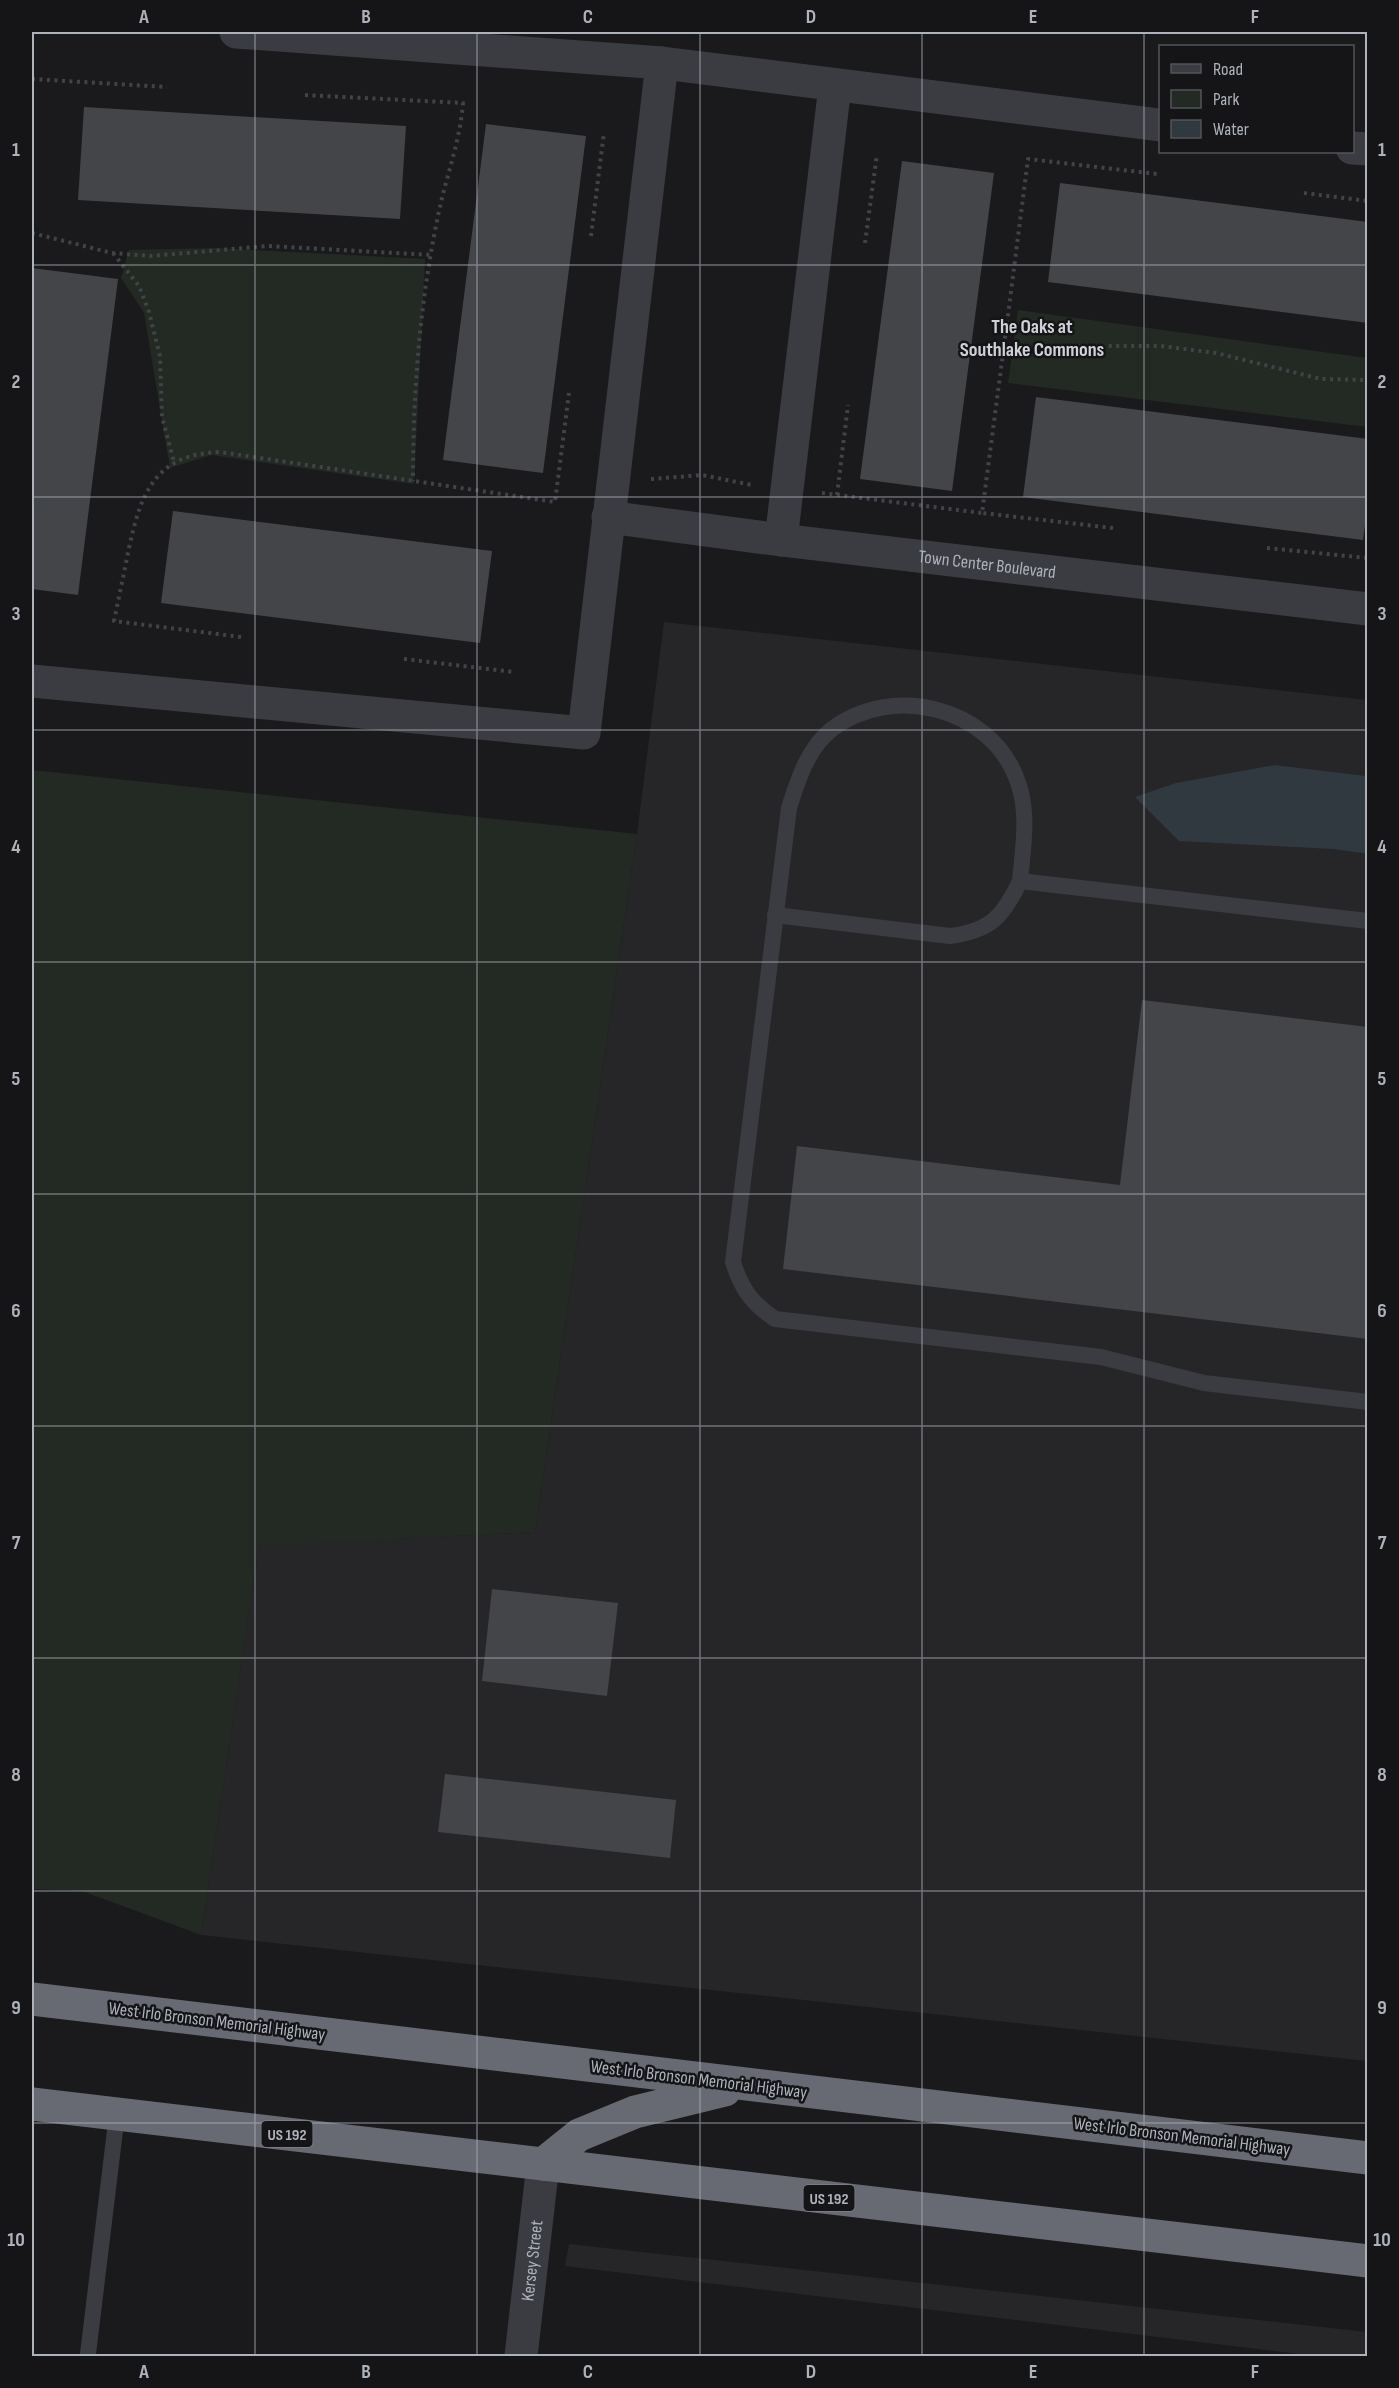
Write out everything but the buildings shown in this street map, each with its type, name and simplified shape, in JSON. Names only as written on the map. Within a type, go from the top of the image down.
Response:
[{"type":"highway","name":"West Irlo Bronson Memorial Highway","points":[[32,1999],[1368,2158]]},
{"type":"highway","points":[[543,2164],[579,2135],[635,2112],[744,2085]]},
{"type":"highway","name":"US 192","points":[[32,2104],[1368,2261]]},
{"type":"street","points":[[236,32],[662,63],[1159,125]]},
{"type":"street","points":[[32,681],[584,733],[662,63]]},
{"type":"street","points":[[781,540],[835,86]]},
{"type":"street","name":"Town Center Boulevard","points":[[608,517],[781,540],[1368,609]]},
{"type":"street","name":"Kersey Street","points":[[521,2356],[543,2164]]},
{"type":"lane","points":[[775,915],[950,936],[972,934],[993,923],[1009,903],[1020,881],[1026,823],[1023,799],[1016,777],[1003,752],[984,734],[961,718],[936,709],[905,705],[876,707],[852,717],[831,730],[812,750],[799,776],[789,808],[775,915],[733,1262],[747,1295],[761,1310],[775,1319],[791,1322],[1101,1358],[1203,1383],[1368,1402]]},
{"type":"lane","points":[[1020,881],[1368,921]]},
{"type":"lane","points":[[88,2354],[117,2114]]},
{"type":"path","points":[[32,79],[167,87]]},
{"type":"path","points":[[305,95],[463,104],[461,134],[440,210],[432,255],[416,371],[413,481]]},
{"type":"path","points":[[591,236],[604,132]]},
{"type":"path","points":[[865,243],[877,154]]},
{"type":"path","points":[[1113,528],[982,513],[1028,159],[1157,174]]},
{"type":"path","points":[[1304,193],[1368,201]]},
{"type":"path","points":[[32,233],[112,253],[151,256],[268,246],[432,255]]},
{"type":"path","points":[[112,253],[139,286],[149,312],[160,356],[162,417],[174,462]]},
{"type":"path","points":[[1004,346],[1161,346],[1216,353],[1321,379],[1368,380]]},
{"type":"path","points":[[241,637],[114,621],[135,517],[146,490],[159,473],[174,462],[196,453],[220,452],[555,502],[569,393]]},
{"type":"path","points":[[837,495],[848,405]]},
{"type":"path","points":[[1267,549],[1368,558]]},
{"type":"path","points":[[404,659],[514,672]]},
{"type":"shaded area","points":[[664,622],[1367,700],[1367,776],[1275,765],[1333,849],[1367,854],[1367,2061],[201,1935],[259,1545],[535,1532],[637,834]]},
{"type":"shaded area","points":[[569,2244],[1367,2332],[1367,2356],[1316,2356],[565,2266]]},
{"type":"green space","points":[[215,248],[425,259],[414,484],[211,455],[170,468],[144,313],[121,278],[129,250]]},
{"type":"green space","points":[[1018,310],[1367,358],[1367,427],[1008,383]]},
{"type":"green space","points":[[32,770],[637,834],[535,1532],[259,1546],[201,1935],[82,1891],[32,1889]]},
{"type":"water","points":[[1275,765],[1367,776],[1367,854],[1333,849],[1179,841],[1135,797],[1176,783]]},
{"type":"district","name":"The Oaks at Southlake Commons","points":[[1032,338]]}]
